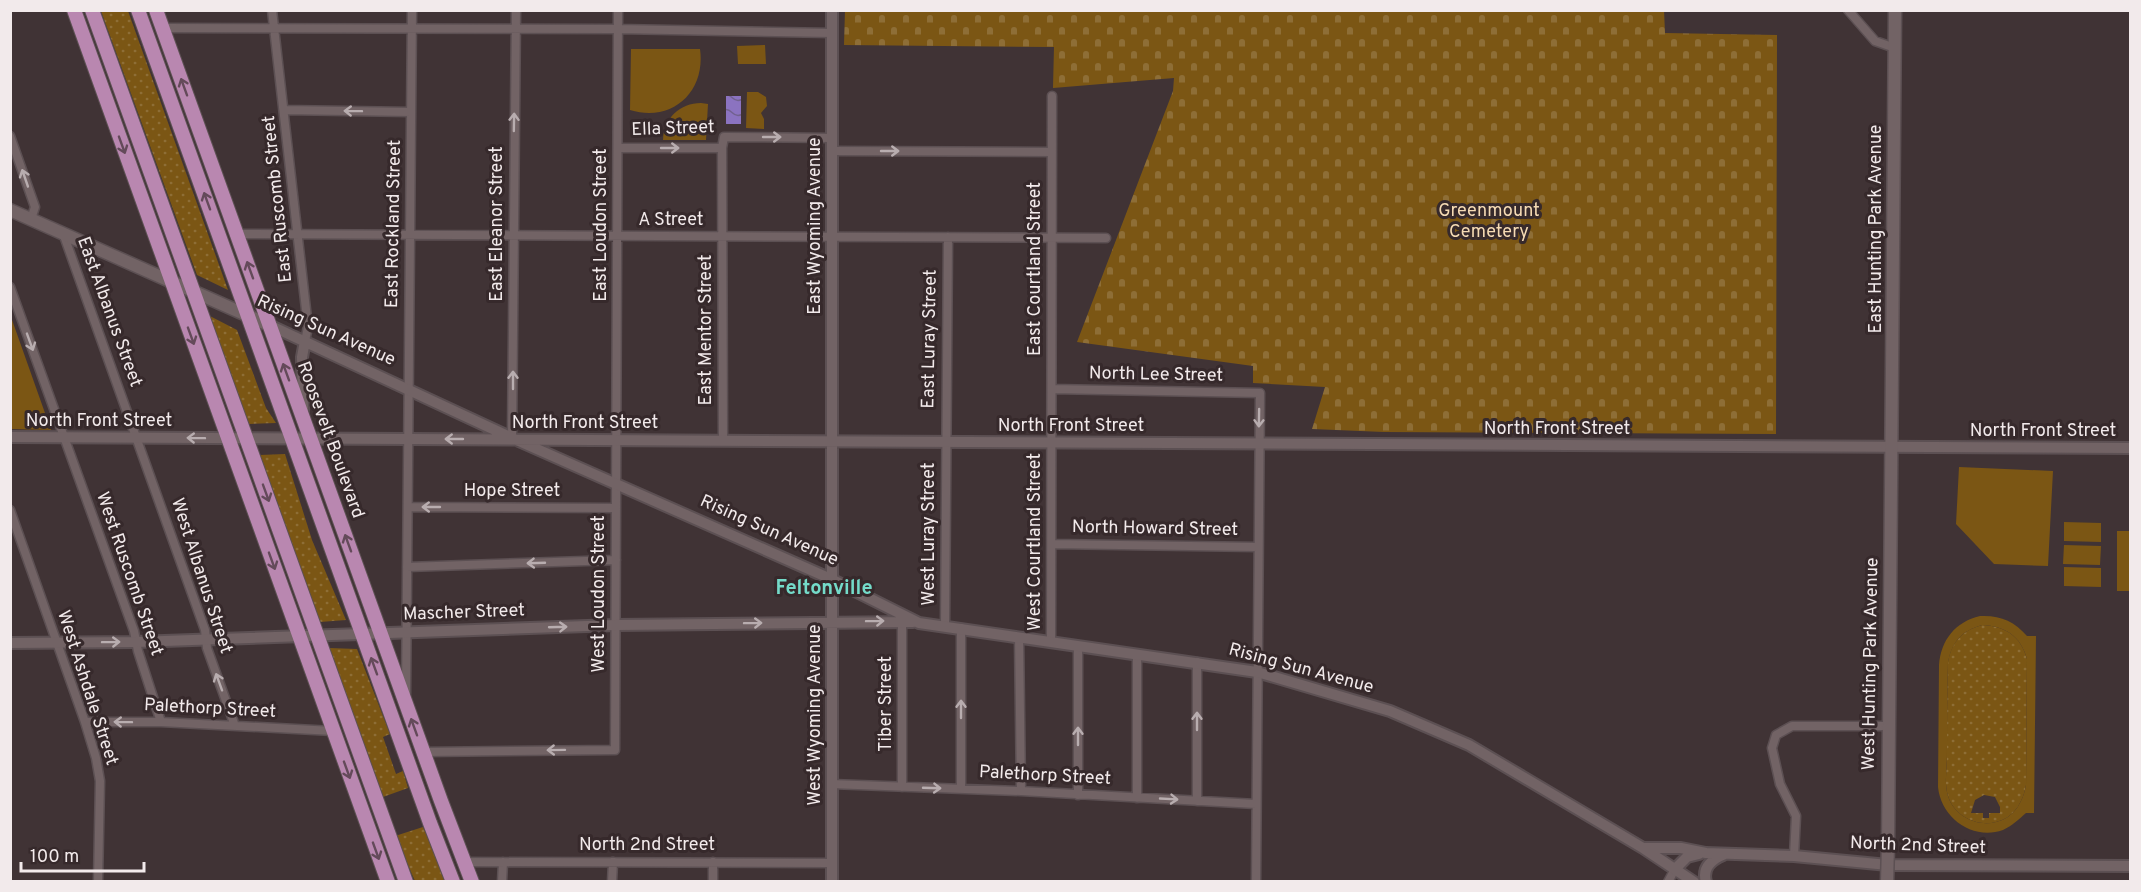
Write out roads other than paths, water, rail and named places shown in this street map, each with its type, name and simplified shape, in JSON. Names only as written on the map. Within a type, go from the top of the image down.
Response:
[{"type":"highway","points":[[74,10],[388,882]]},
{"type":"highway","points":[[92,10],[406,882]]},
{"type":"highway","name":"Roosevelt Boulevard","points":[[138,10],[453,882]]},
{"type":"highway","name":"Roosevelt Boulevard","points":[[156,10],[449,824],[472,882]]},
{"type":"highway","points":[[105,45],[115,124]]},
{"type":"highway","points":[[325,480],[334,555]]},
{"type":"highway","points":[[252,506],[292,566]]},
{"type":"main road","name":"East Hunting Park Avenue","points":[[1892,447],[1895,10]]},
{"type":"main road","name":"Rising Sun Avenue","points":[[10,210],[269,325]]},
{"type":"main road","name":"West Hunting Park Avenue","points":[[1887,882],[1892,447]]},
{"type":"street","name":"East Ruscomb Street","points":[[272,10],[308,327],[302,357],[303,420]]},
{"type":"street","name":"East Rockland Street","points":[[406,705],[412,10]]},
{"type":"street","name":"East Eleanor Street","points":[[512,438],[516,10]]},
{"type":"street","name":"East Loudon Street","points":[[617,439],[618,10]]},
{"type":"street","name":"East Wyoming Avenue","points":[[831,441],[832,10]]},
{"type":"street","points":[[1848,10],[1875,41],[1895,48]]},
{"type":"street","points":[[163,28],[618,29],[832,33]]},
{"type":"street","name":"East Courtland Street","points":[[1052,96],[1052,442]]},
{"type":"street","points":[[284,110],[411,112]]},
{"type":"street","points":[[10,136],[35,207],[31,219]]},
{"type":"street","name":"Ella Street","points":[[618,148],[722,148],[724,137],[832,138]]},
{"type":"street","name":"East Mentor Street","points":[[722,148],[723,440]]},
{"type":"street","points":[[832,151],[1052,152]]},
{"type":"street","name":"East Albanus Street","points":[[63,232],[135,437]]},
{"type":"street","name":"A Street","points":[[237,234],[1106,238]]},
{"type":"street","name":"East Luray Street","points":[[945,442],[948,237]]},
{"type":"street","points":[[10,287],[64,437]]},
{"type":"street","name":"Rising Sun Avenue","points":[[269,325],[512,438],[831,579],[919,622],[1257,672],[1390,711],[1469,745],[1643,848],[1694,882]]},
{"type":"street","name":"North Lee Street","points":[[1052,389],[1260,393],[1259,444]]},
{"type":"street","name":"North Front Street","points":[[10,436],[2130,448]]},
{"type":"street","name":"West Ruscomb Street","points":[[64,437],[134,631],[161,722]]},
{"type":"street","name":"West Albanus Street","points":[[135,437],[205,630],[207,648],[235,726]]},
{"type":"street","name":"West Loudon Street","points":[[423,752],[615,750],[617,439]]},
{"type":"street","name":"West Wyoming Avenue","points":[[831,441],[832,882]]},
{"type":"street","name":"West Luray Street","points":[[945,442],[945,626]]},
{"type":"street","name":"West Courtland Street","points":[[1051,641],[1052,442]]},
{"type":"street","points":[[1256,882],[1259,444]]},
{"type":"street","name":"Hope Street","points":[[408,507],[616,508]]},
{"type":"street","name":"West Ashdale Street","points":[[10,510],[96,758],[100,781],[98,882]]},
{"type":"street","name":"North Howard Street","points":[[1052,544],[1258,547]]},
{"type":"street","points":[[407,567],[616,560]]},
{"type":"street","name":"Mascher Street","points":[[10,643],[136,642],[616,625],[902,620],[919,622]]},
{"type":"street","name":"Tiber Street","points":[[902,620],[903,787]]},
{"type":"street","points":[[961,628],[962,789]]},
{"type":"street","points":[[1019,637],[1021,791]]},
{"type":"street","points":[[1078,646],[1078,795]]},
{"type":"street","points":[[1137,654],[1137,798]]},
{"type":"street","points":[[1197,662],[1197,801]]},
{"type":"street","name":"Palethorp Street","points":[[85,723],[161,722],[333,731]]},
{"type":"street","points":[[1794,856],[1796,816],[1780,784],[1772,748],[1776,735],[1792,726],[1889,726]]},
{"type":"street","name":"Palethorp Street","points":[[831,784],[1021,791],[1256,804]]},
{"type":"street","name":"North 2nd Street","points":[[1643,848],[1681,848],[1706,853],[1794,856],[1888,865],[2130,866]]},
{"type":"street","name":"North 2nd Street","points":[[1675,869],[1687,857],[1706,853]]},
{"type":"street","points":[[1706,882],[1705,869],[1710,861],[1725,854]]},
{"type":"street","name":"North 2nd Street","points":[[463,862],[831,863]]},
{"type":"street","points":[[502,882],[503,862]]},
{"type":"street","points":[[612,882],[613,862]]},
{"type":"street","points":[[713,862],[713,882]]},
{"type":"street","points":[[1668,882],[1675,869]]},
{"type":"water","points":[[726,96],[741,96],[741,124],[726,124]]},
{"type":"district","name":"Feltonville","points":[[824,589]]},
{"type":"park label","name":"Greenmount Cemetery","points":[[1489,221]]}]
